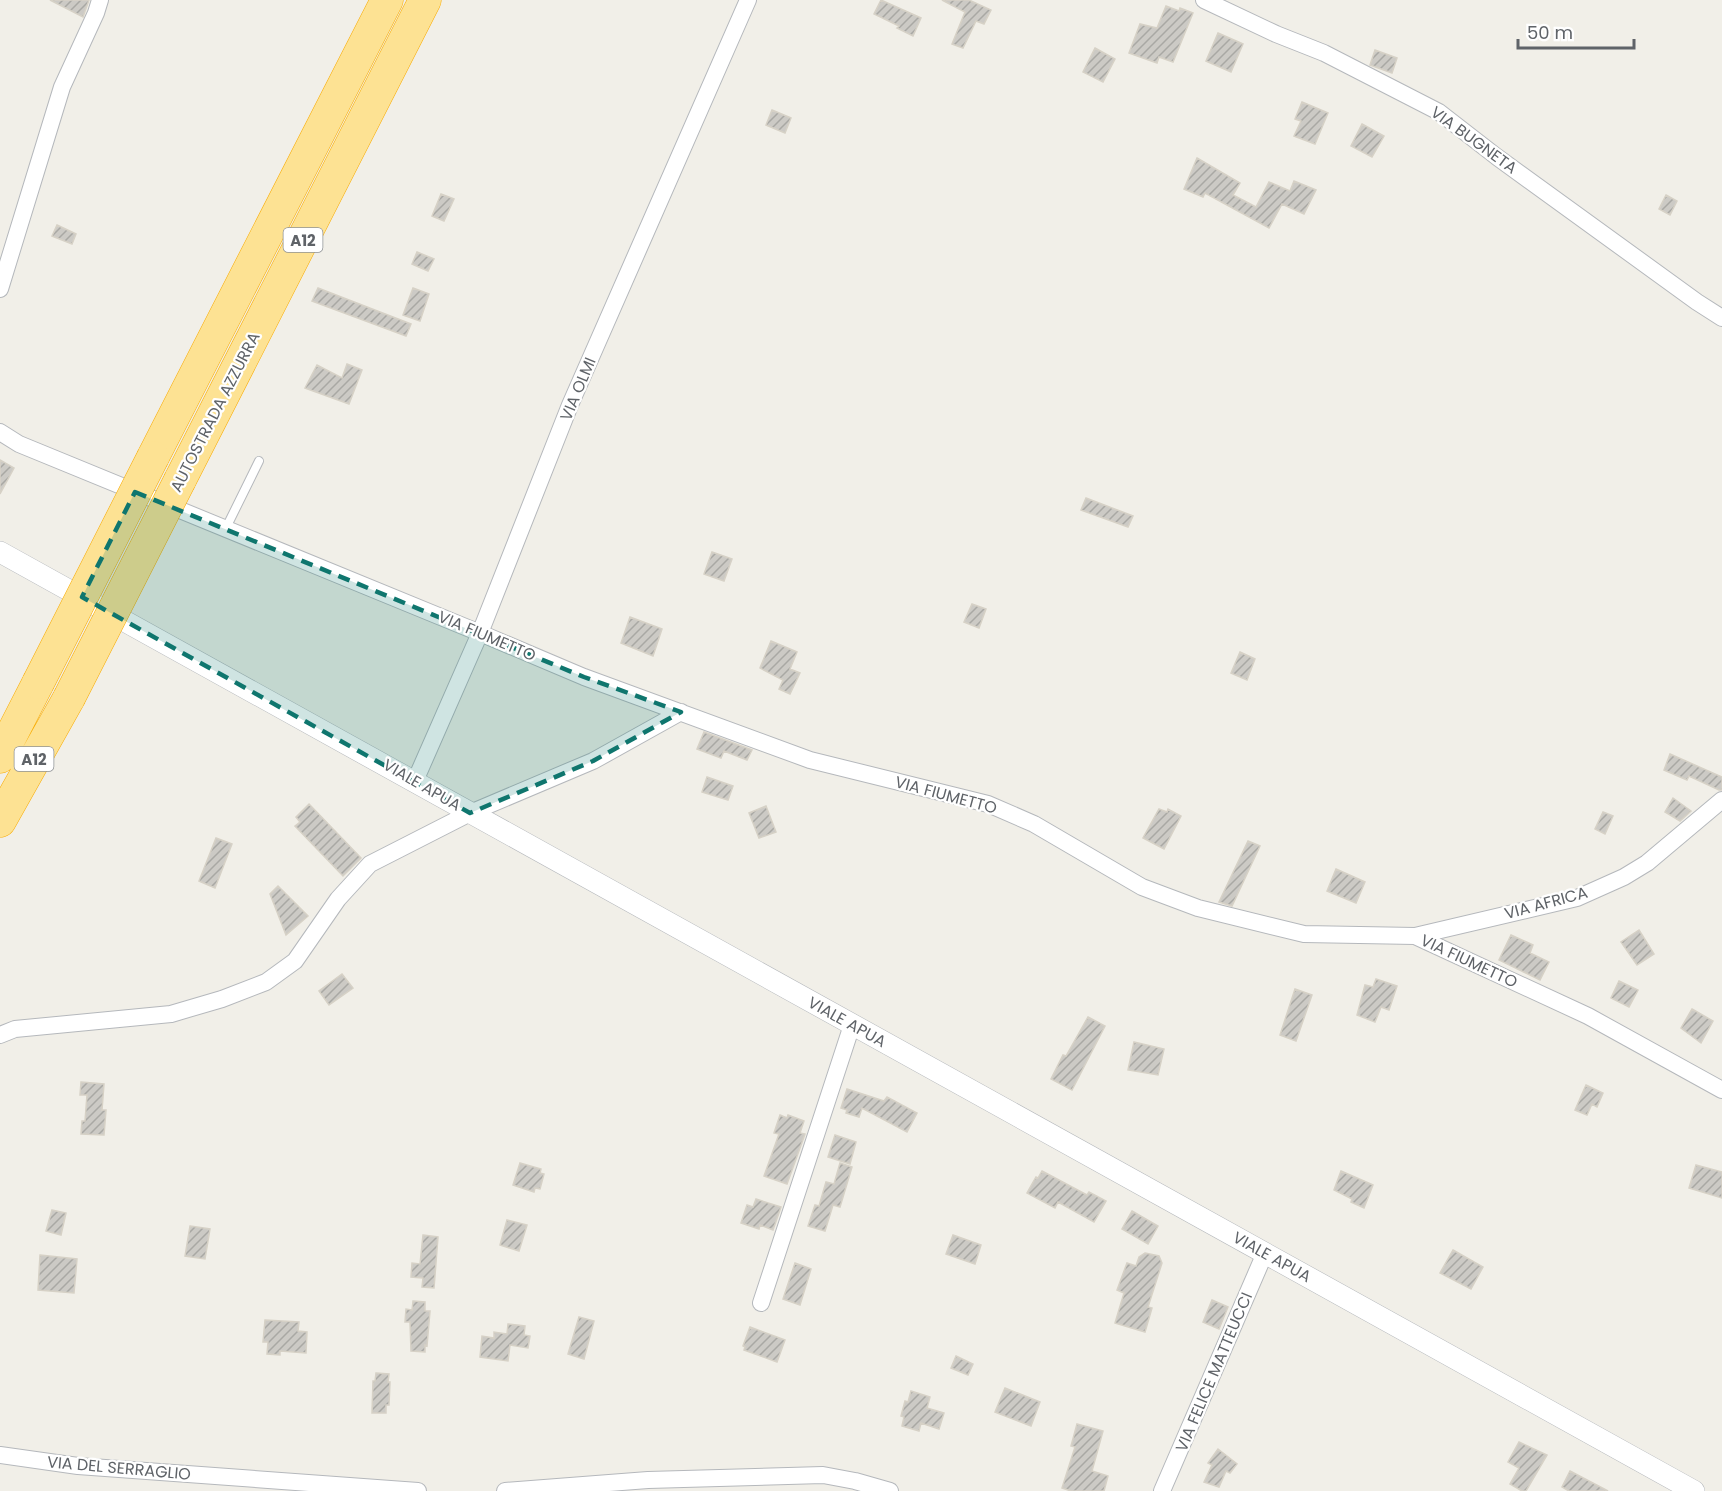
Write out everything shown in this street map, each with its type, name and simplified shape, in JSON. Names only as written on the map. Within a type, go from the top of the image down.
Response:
[{"type":"highway","name":"A12","points":[[0,757],[387,0]]},
{"type":"highway","name":"AUTOSTRADA AZZURRA","points":[[0,821],[69,698],[425,0]]},
{"type":"street","points":[[0,289],[62,87],[96,14],[100,0]]},
{"type":"street","name":"VIA OLMI","points":[[415,781],[480,633],[570,405],[748,0]]},
{"type":"street","name":"VIA BUGNETA","points":[[1204,0],[1276,34],[1324,53],[1439,111],[1506,163],[1722,318]]},
{"type":"street","name":"VIA FIUMETTO","points":[[0,432],[19,444],[584,678],[810,760],[988,804],[1034,824],[1142,887],[1197,908],[1304,934],[1415,936],[1588,1017],[1722,1090]]},
{"type":"street","name":"VIALE APUA","points":[[0,552],[1694,1491]]},
{"type":"street","points":[[0,1035],[15,1029],[171,1014],[222,999],[266,982],[295,961],[338,899],[370,864],[470,813],[593,761],[681,712]]},
{"type":"street","name":"VIA AFRICA","points":[[1415,936],[1577,898],[1647,863],[1722,800]]},
{"type":"street","points":[[761,1303],[852,1025]]},
{"type":"street","name":"VIA FELICE MATTEUCCI","points":[[1162,1491],[1265,1253]]},
{"type":"street","name":"VIA DEL SERRAGLIO","points":[[0,1455],[78,1466],[418,1491]]},
{"type":"street","points":[[505,1491],[648,1480],[823,1475],[890,1491]]},
{"type":"lane","points":[[225,530],[259,461]]},
{"type":"highlighted area","points":[[135,492],[584,677],[681,712],[593,761],[470,813],[82,597]]},
{"type":"building","points":[[50,0],[89,0],[83,17]]},
{"type":"building","points":[[881,0],[921,18],[913,36],[897,28],[899,26],[874,14]]},
{"type":"building","points":[[942,0],[969,0],[991,10],[984,24],[976,21],[963,48],[952,44],[965,12]]},
{"type":"building","points":[[1166,6],[1193,13],[1173,62],[1159,57],[1157,63],[1129,53],[1140,24],[1157,28]]},
{"type":"building","points":[[1218,33],[1243,44],[1231,72],[1206,61]]},
{"type":"building","points":[[1095,48],[1115,59],[1103,82],[1083,72]]},
{"type":"building","points":[[1375,50],[1397,58],[1392,73],[1370,65]]},
{"type":"building","points":[[1302,102],[1328,113],[1315,144],[1294,136],[1301,121],[1295,119]]},
{"type":"building","points":[[772,110],[791,118],[785,133],[766,125]]},
{"type":"building","points":[[1362,124],[1384,136],[1372,157],[1351,146]]},
{"type":"building","points":[[1197,158],[1240,183],[1233,195],[1256,207],[1269,182],[1290,191],[1294,181],[1316,190],[1304,214],[1282,204],[1269,228],[1205,193],[1203,197],[1184,189]]},
{"type":"building","points":[[441,194],[454,199],[444,221],[432,216]]},
{"type":"building","points":[[1666,195],[1677,201],[1670,215],[1659,209]]},
{"type":"building","points":[[57,225],[76,234],[72,244],[52,236]]},
{"type":"building","points":[[417,252],[434,259],[428,271],[412,264]]},
{"type":"building","points":[[318,288],[411,324],[406,336],[312,301]]},
{"type":"building","points":[[413,288],[429,294],[420,321],[403,315]]},
{"type":"building","points":[[347,364],[362,370],[349,404],[305,388],[317,365],[342,378]]},
{"type":"building","points":[[0,460],[14,468],[0,494]]},
{"type":"building","points":[[1086,498],[1133,516],[1128,527],[1081,510]]},
{"type":"building","points":[[712,552],[732,559],[724,581],[704,574]]},
{"type":"building","points":[[972,604],[986,609],[979,628],[964,622]]},
{"type":"building","points":[[630,617],[662,629],[653,656],[621,643]]},
{"type":"building","points":[[771,641],[797,652],[790,669],[800,673],[790,694],[779,689],[783,680],[760,668]]},
{"type":"building","points":[[1240,652],[1255,659],[1247,680],[1231,673]]},
{"type":"building","points":[[704,732],[752,750],[747,760],[724,751],[721,758],[697,749]]},
{"type":"building","points":[[1670,754],[1722,777],[1722,790],[1689,776],[1687,780],[1664,770]]},
{"type":"building","points":[[707,777],[733,786],[728,800],[702,792]]},
{"type":"building","points":[[1673,798],[1691,811],[1680,821],[1665,812]]},
{"type":"building","points":[[309,804],[361,858],[343,876],[295,826],[300,822],[296,817]]},
{"type":"building","points":[[766,806],[776,832],[759,838],[749,813]]},
{"type":"building","points":[[1159,809],[1167,812],[1168,809],[1181,816],[1164,849],[1143,838]]},
{"type":"building","points":[[1603,812],[1613,816],[1605,834],[1595,829]]},
{"type":"building","points":[[216,838],[232,844],[215,888],[199,881]]},
{"type":"building","points":[[1248,841],[1260,846],[1232,906],[1219,902]]},
{"type":"building","points":[[1336,869],[1365,882],[1356,903],[1327,891]]},
{"type":"building","points":[[278,886],[308,916],[286,935],[270,894]]},
{"type":"building","points":[[1639,930],[1654,954],[1637,965],[1621,942]]},
{"type":"building","points":[[1511,935],[1533,945],[1530,953],[1549,962],[1540,980],[1499,960]]},
{"type":"building","points":[[342,974],[353,988],[329,1005],[319,991]]},
{"type":"building","points":[[1376,979],[1397,986],[1389,1010],[1381,1007],[1375,1022],[1357,1015],[1365,985],[1373,987]]},
{"type":"building","points":[[1619,981],[1638,990],[1629,1007],[1611,998]]},
{"type":"building","points":[[1295,989],[1312,995],[1296,1041],[1280,1035]]},
{"type":"building","points":[[1692,1009],[1713,1021],[1701,1043],[1681,1028]]},
{"type":"building","points":[[1088,1017],[1105,1026],[1072,1090],[1051,1079],[1063,1055],[1066,1056]]},
{"type":"building","points":[[1134,1042],[1164,1049],[1158,1075],[1128,1070]]},
{"type":"building","points":[[81,1082],[104,1084],[102,1110],[106,1110],[104,1135],[81,1134],[82,1121],[85,1121],[87,1095],[80,1095]]},
{"type":"building","points":[[1586,1085],[1603,1093],[1597,1107],[1592,1104],[1587,1115],[1575,1110]]},
{"type":"building","points":[[847,1089],[884,1101],[887,1097],[917,1113],[907,1132],[862,1108],[859,1117],[846,1113],[847,1110],[841,1108]]},
{"type":"building","points":[[780,1115],[787,1118],[788,1115],[804,1121],[800,1133],[805,1134],[787,1184],[764,1176],[779,1134],[774,1133]]},
{"type":"building","points":[[835,1135],[856,1142],[850,1164],[828,1157]]},
{"type":"building","points":[[520,1163],[541,1169],[540,1173],[544,1174],[540,1189],[535,1188],[534,1192],[513,1185]]},
{"type":"building","points":[[840,1163],[852,1167],[840,1207],[833,1205],[825,1231],[808,1226],[815,1205],[819,1206],[826,1182],[834,1184]]},
{"type":"building","points":[[1696,1165],[1722,1172],[1722,1198],[1689,1188]]},
{"type":"building","points":[[1042,1171],[1087,1195],[1089,1192],[1106,1201],[1094,1222],[1058,1202],[1055,1208],[1027,1193]]},
{"type":"building","points":[[1341,1171],[1373,1185],[1364,1208],[1334,1190]]},
{"type":"building","points":[[756,1199],[781,1207],[773,1230],[760,1225],[759,1229],[741,1223],[747,1205],[753,1207]]},
{"type":"building","points":[[52,1210],[66,1213],[61,1235],[46,1231]]},
{"type":"building","points":[[1132,1211],[1158,1226],[1148,1244],[1122,1229]]},
{"type":"building","points":[[507,1220],[527,1225],[519,1251],[500,1245]]},
{"type":"building","points":[[190,1226],[210,1229],[205,1259],[185,1256]]},
{"type":"building","points":[[423,1235],[438,1237],[434,1288],[422,1287],[423,1278],[411,1277],[412,1263],[420,1264]]},
{"type":"building","points":[[953,1235],[981,1245],[975,1264],[946,1254]]},
{"type":"building","points":[[1453,1250],[1483,1267],[1471,1289],[1440,1273]]},
{"type":"building","points":[[1145,1253],[1159,1256],[1162,1263],[1148,1307],[1152,1308],[1145,1332],[1115,1323],[1124,1293],[1117,1290],[1127,1263],[1136,1266],[1139,1257]]},
{"type":"building","points":[[40,1255],[77,1259],[74,1293],[38,1290]]},
{"type":"building","points":[[795,1263],[811,1269],[800,1305],[783,1299]]},
{"type":"building","points":[[1212,1300],[1228,1307],[1219,1329],[1203,1322]]},
{"type":"building","points":[[413,1301],[425,1302],[425,1311],[430,1311],[425,1352],[411,1351],[410,1322],[405,1322],[406,1309],[412,1310]]},
{"type":"building","points":[[579,1317],[594,1321],[584,1359],[568,1354]]},
{"type":"building","points":[[265,1320],[299,1322],[298,1331],[307,1332],[306,1353],[280,1351],[280,1355],[267,1354],[268,1342],[263,1342]]},
{"type":"building","points":[[508,1324],[525,1326],[524,1335],[530,1336],[528,1348],[510,1345],[508,1361],[480,1357],[482,1336],[494,1338],[494,1332],[507,1334]]},
{"type":"building","points":[[750,1327],[785,1340],[777,1362],[744,1350],[743,1346]]},
{"type":"building","points":[[956,1356],[973,1364],[968,1375],[951,1368]]},
{"type":"building","points":[[376,1373],[389,1374],[389,1405],[386,1405],[386,1413],[372,1413],[373,1381],[375,1381]]},
{"type":"building","points":[[1005,1388],[1040,1402],[1031,1426],[995,1412]]},
{"type":"building","points":[[911,1391],[930,1397],[927,1408],[944,1413],[939,1429],[921,1423],[919,1431],[902,1426],[904,1417],[901,1416],[905,1401],[908,1402]]},
{"type":"building","points":[[1077,1424],[1103,1431],[1092,1471],[1108,1476],[1104,1491],[1071,1491],[1062,1488],[1075,1447],[1071,1446]]},
{"type":"building","points":[[1519,1442],[1547,1455],[1526,1491],[1510,1484],[1519,1468],[1508,1462]]},
{"type":"building","points":[[1218,1449],[1237,1464],[1230,1473],[1226,1471],[1219,1487],[1204,1482],[1212,1465],[1208,1463]]},
{"type":"building","points":[[1570,1471],[1608,1491],[1569,1491],[1562,1487]]}]
